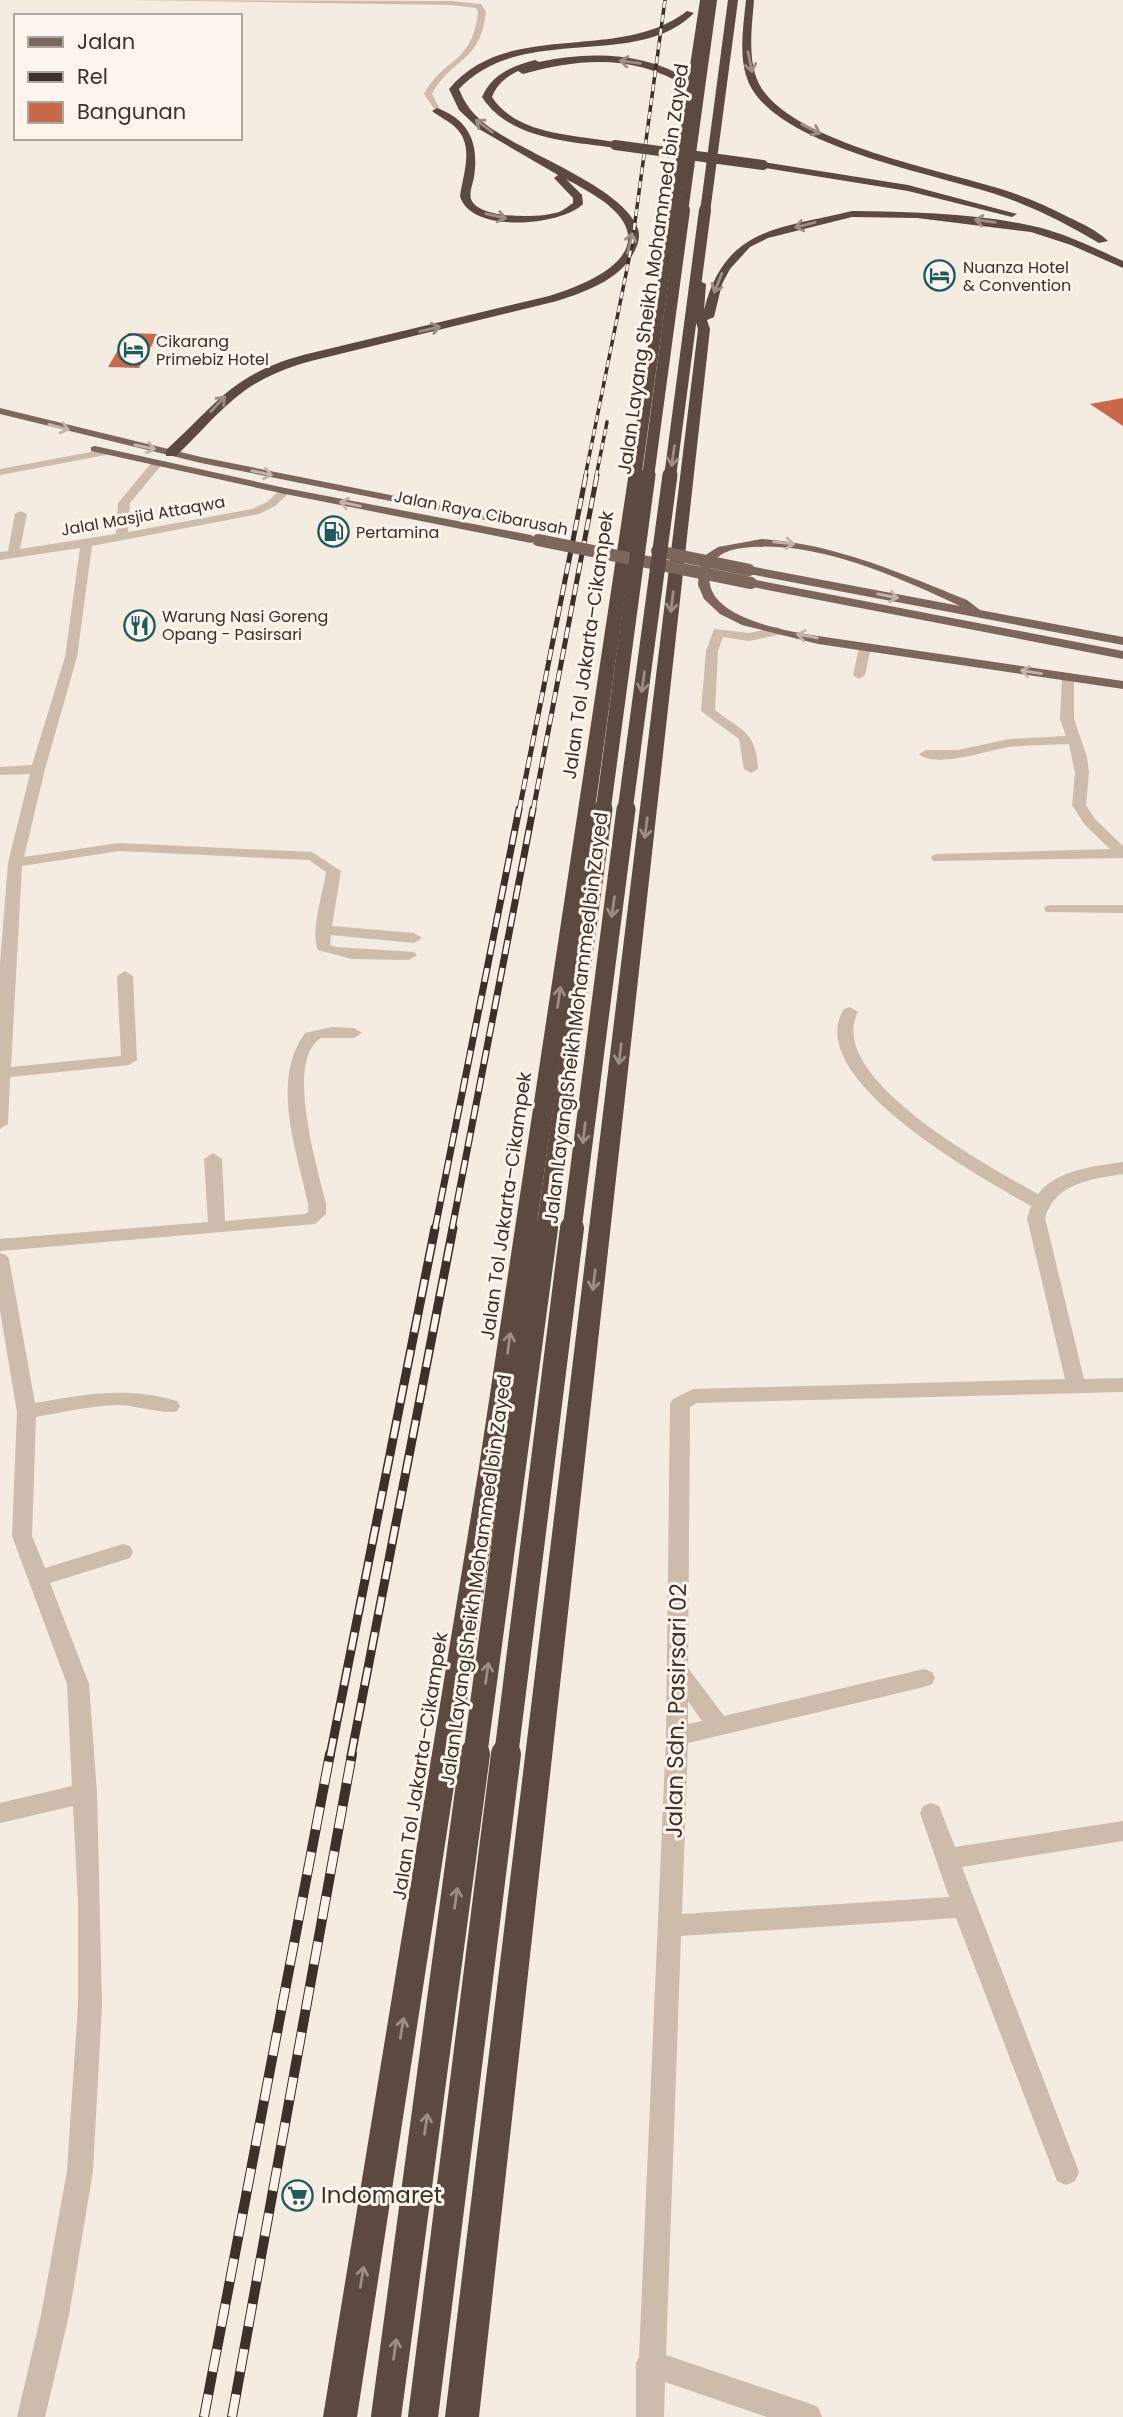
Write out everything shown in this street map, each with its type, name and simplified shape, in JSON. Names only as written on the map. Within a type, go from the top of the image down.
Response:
[{"type":"highway","name":"Jalan Tol Jakarta–Cikampek","points":[[340,2417],[493,1453],[704,0]]},
{"type":"highway","name":"Jalan Layang Sheikh Mohammed bin Zayed","points":[[386,2417],[712,0]]},
{"type":"highway","points":[[704,329],[698,310],[733,0]]},
{"type":"highway","name":"Jalan Layang Sheikh Mohammed bin Zayed","points":[[423,2417],[609,933],[733,0]]},
{"type":"highway","points":[[750,0],[747,36],[749,62],[757,88],[774,108],[831,139],[1031,204],[1066,219],[1108,243],[1016,207],[949,187],[879,174],[764,164]]},
{"type":"highway","points":[[690,1],[688,23],[670,34],[633,44],[527,64],[503,75],[487,97],[492,106],[513,122],[540,131],[908,188],[975,203],[1049,226],[1123,259]]},
{"type":"highway","points":[[171,453],[192,435],[222,398],[258,375],[339,350],[563,296],[612,271],[622,263],[631,250],[633,230],[629,220],[598,194],[480,124],[454,94],[463,77],[498,60],[526,52],[656,33],[675,25],[690,13]]},
{"type":"highway","points":[[618,143],[557,131],[520,119],[500,104],[499,92],[510,78],[530,68],[583,60],[656,66],[692,86]]},
{"type":"highway","points":[[438,111],[461,126],[471,139],[472,153],[465,196],[468,205],[474,209],[494,216],[517,219],[547,218],[570,211],[578,204],[578,197],[542,163]]},
{"type":"highway","points":[[462,2417],[704,329],[716,284],[725,268],[746,245],[764,236],[839,216],[883,213],[1008,225],[1053,234],[1123,265]]},
{"type":"main road","name":"Jalan Raya Cibarusah","points":[[0,411],[119,442],[539,534],[1123,655]]},
{"type":"main road","name":"Jalan Raya Cibarusah","points":[[0,423],[107,452],[285,491],[539,534]]},
{"type":"main road","points":[[107,452],[119,442]]},
{"type":"main road","points":[[975,612],[963,603],[880,570],[800,545],[779,542],[747,544],[719,551],[708,559],[704,570],[705,591],[714,604],[748,623],[865,647],[1123,685]]},
{"type":"main road","name":"Jalan Raya Cibarusah","points":[[750,576],[975,612],[1123,641]]},
{"type":"street","points":[[134,0],[451,3],[478,6],[482,12],[475,44],[436,81],[428,94],[438,111]]},
{"type":"street","points":[[0,472],[107,452]]},
{"type":"street","points":[[122,535],[121,516],[124,503],[157,463]]},
{"type":"street","name":"Jalal Masjid Attaqwa","points":[[6,555],[255,512],[266,508],[285,491]]},
{"type":"street","points":[[6,555],[21,514]]},
{"type":"street","points":[[0,1124],[4,958],[15,863],[38,769],[71,657],[86,543]]},
{"type":"street","points":[[751,769],[747,738],[740,730],[716,719],[708,711],[712,650],[718,632],[749,637],[778,631]]},
{"type":"street","points":[[859,675],[865,647]]},
{"type":"street","points":[[1068,678],[1066,719],[1075,740],[1082,773],[1079,805],[1090,822],[1122,853]]},
{"type":"street","points":[[926,754],[966,752],[1009,743],[1075,740]]},
{"type":"street","points":[[0,771],[38,769]]},
{"type":"street","points":[[15,863],[119,847],[312,856],[334,871],[323,929],[323,947],[330,951],[409,955]]},
{"type":"street","points":[[938,858],[1122,853]]},
{"type":"street","points":[[1051,909],[1123,909]]},
{"type":"street","points":[[323,929],[414,938]]},
{"type":"street","points":[[1,1073],[129,1060],[125,976]]},
{"type":"street","points":[[850,1012],[843,1023],[844,1040],[871,1085],[892,1107],[934,1141],[1041,1204]]},
{"type":"street","points":[[0,1245],[217,1226],[299,1222],[317,1214],[295,1087],[296,1074],[303,1048],[311,1037],[323,1032],[354,1032]]},
{"type":"street","points":[[213,1159],[217,1226]]},
{"type":"street","points":[[1123,1168],[1068,1181],[1049,1193],[1036,1218],[1076,1386],[1123,1385]]},
{"type":"street","points":[[0,1259],[27,1412],[22,1536],[78,1684],[90,1902],[90,2005],[80,2171],[55,2315],[31,2417]]},
{"type":"street","name":"Jalan Sdn. Pasirsari 02","points":[[650,2417],[650,2363],[671,1926],[679,1672],[679,1408],[685,1399],[693,1396],[1076,1386]]},
{"type":"street","points":[[27,1412],[117,1397],[141,1396],[170,1406]]},
{"type":"street","points":[[37,1579],[123,1552]]},
{"type":"street","points":[[679,1672],[718,1725]]},
{"type":"street","points":[[677,1736],[924,1678]]},
{"type":"street","points":[[0,1813],[86,1793]]},
{"type":"street","points":[[931,1813],[963,1905],[1066,2172]]},
{"type":"street","points":[[948,1860],[1123,1831]]},
{"type":"street","points":[[671,1926],[958,1908],[963,1905]]},
{"type":"street","points":[[650,2363],[808,2417]]},
{"type":"building","name":"Cikarang Primebiz Hotel","points":[[128,333],[158,334],[139,368],[108,367]]},
{"type":"building","points":[[1123,398],[1123,426],[1090,404]]},
{"type":"railway","points":[[585,477],[632,244],[665,0]]},
{"type":"railway","points":[[596,477],[607,422]]},
{"type":"railway","points":[[519,811],[586,475]]},
{"type":"railway","points":[[533,811],[597,475]]},
{"type":"railway","points":[[435,1229],[519,809]]},
{"type":"railway","points":[[452,1229],[533,809]]},
{"type":"railway","points":[[330,1756],[435,1228]]},
{"type":"railway","points":[[351,1756],[453,1228]]},
{"type":"railway","points":[[204,2417],[330,1754]]},
{"type":"railway","points":[[232,2417],[352,1754]]},
{"type":"place","name":"Nuanza Hotel & Convention","points":[[940,276]]},
{"type":"place","name":"Cikarang Primebiz Hotel","points":[[133,350]]},
{"type":"place","name":"Pertamina","points":[[333,532]]},
{"type":"place","name":"Warung Nasi Goreng Opang - Pasirsari","points":[[139,625]]},
{"type":"place","name":"Indomaret","points":[[298,2195]]}]
